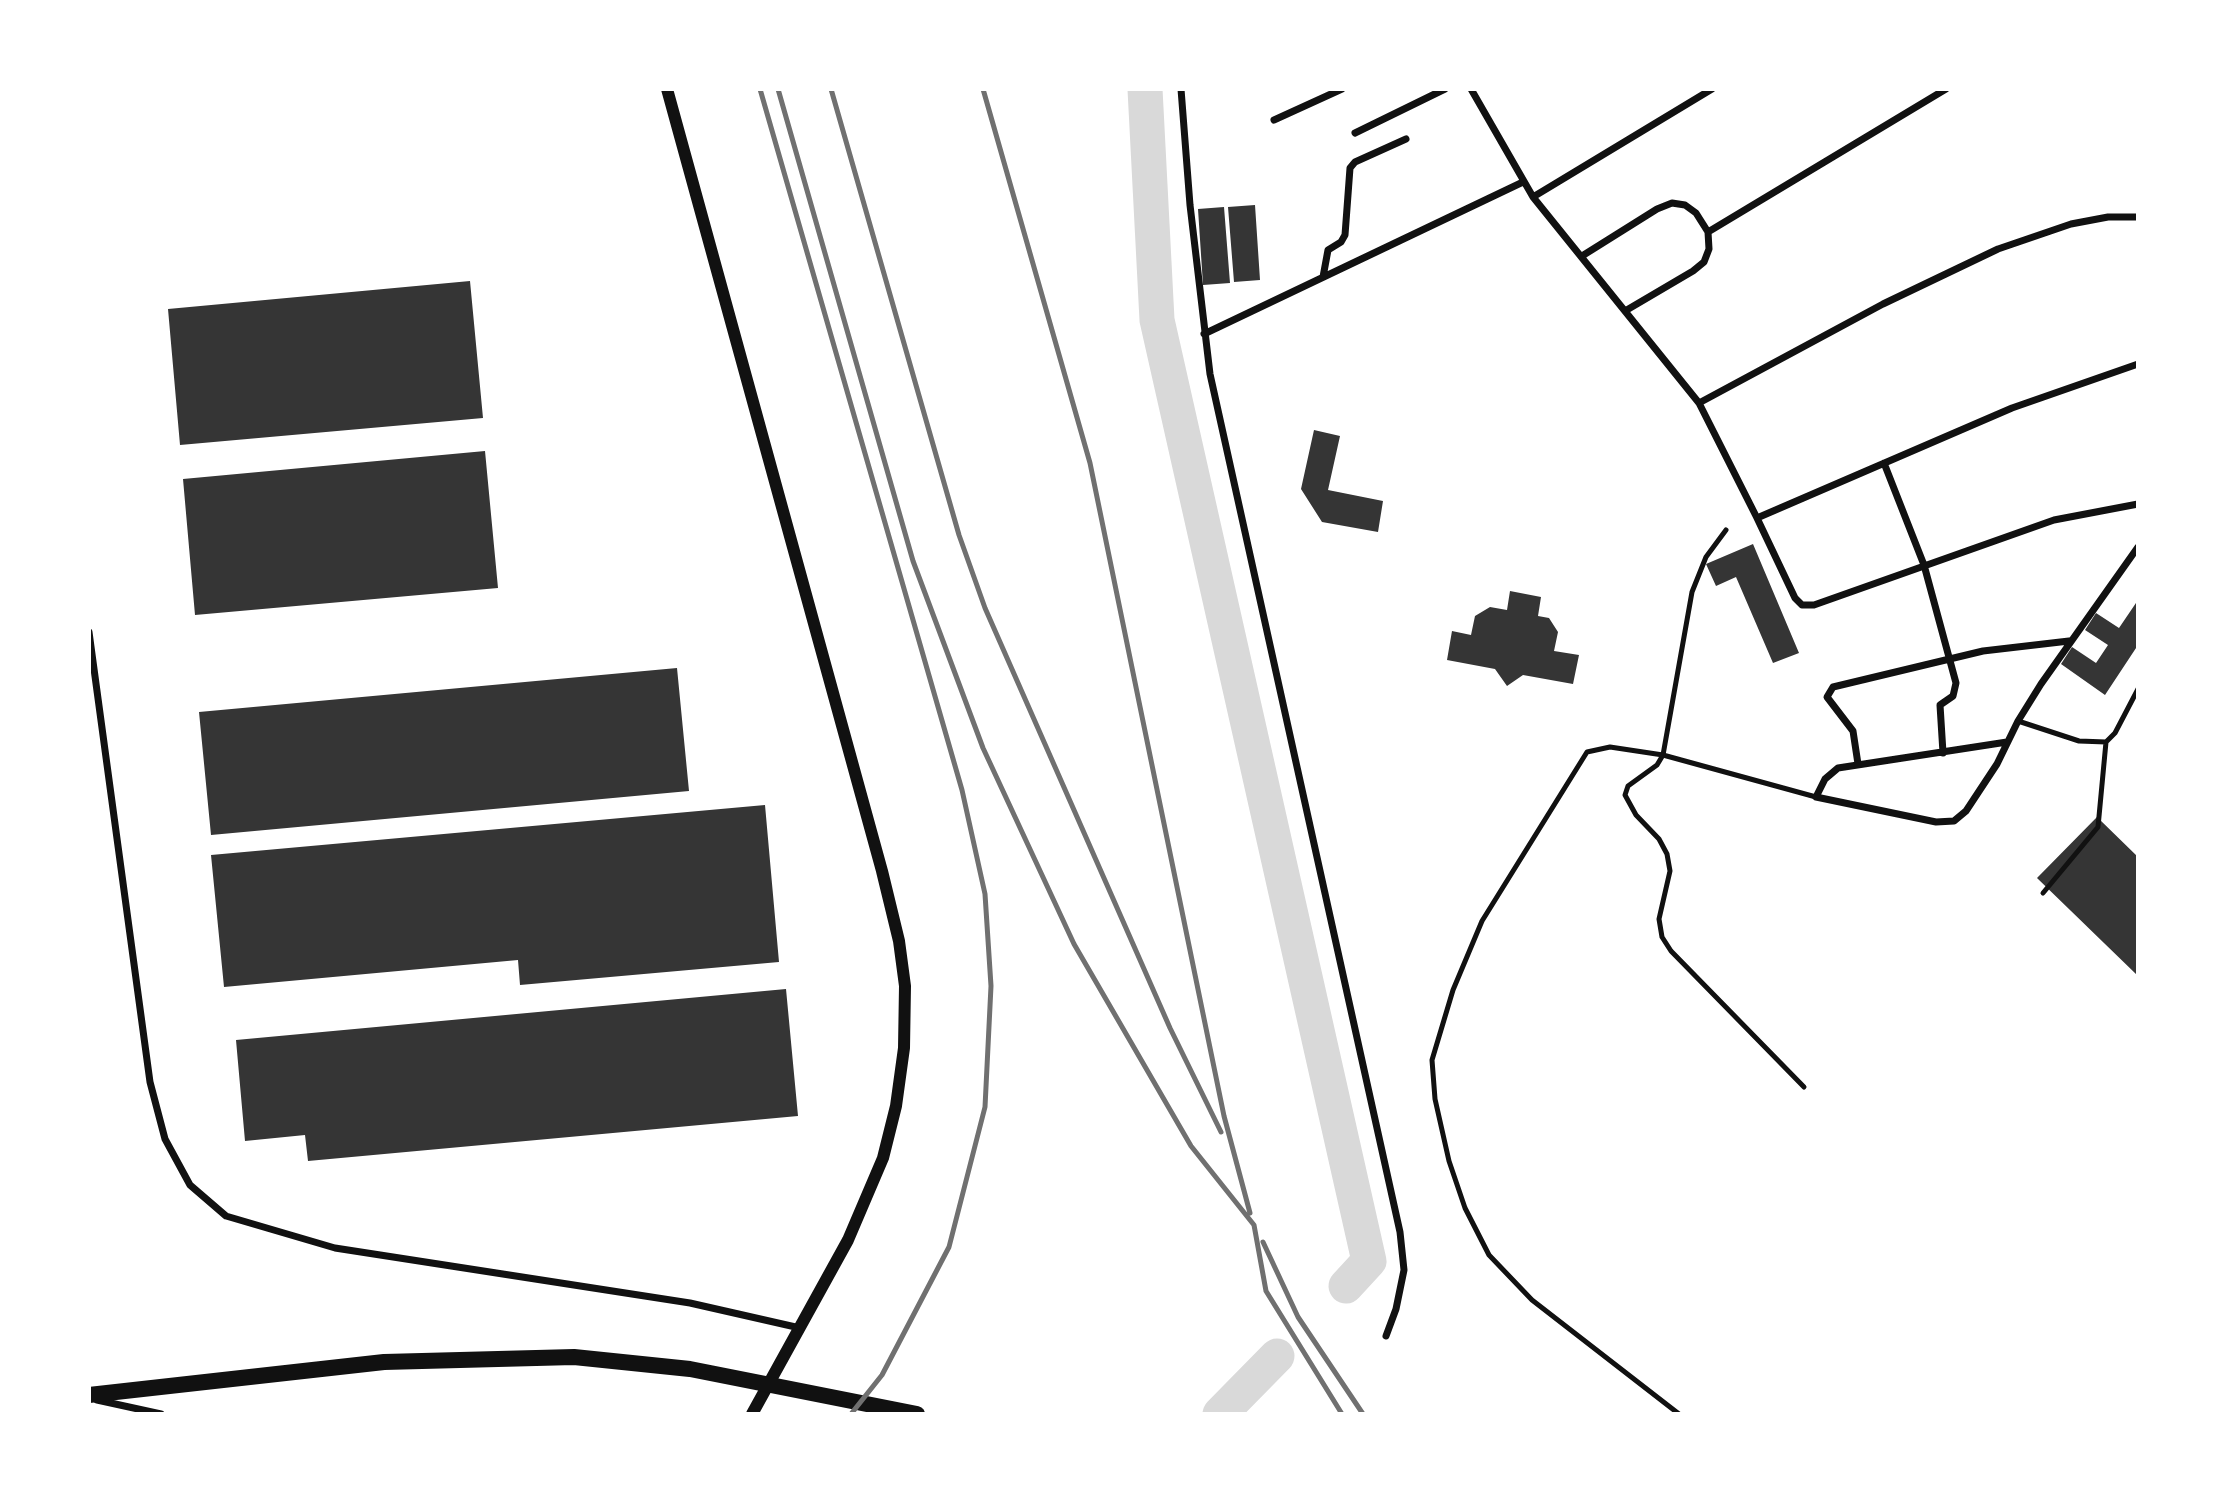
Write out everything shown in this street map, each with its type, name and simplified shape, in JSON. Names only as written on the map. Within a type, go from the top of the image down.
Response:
[{"type":"main road","points":[[89,1397],[397,1361],[574,1357],[690,1369],[917,1414]]},
{"type":"street","points":[[667,89],[882,872],[899,941],[905,986],[904,1048],[896,1106],[883,1158],[848,1240],[752,1414]]},
{"type":"street","points":[[1181,89],[1203,334],[1254,580],[1375,1109],[1400,1232],[1404,1270],[1396,1309],[1386,1336]]},
{"type":"street","points":[[1274,120],[1342,89]]},
{"type":"street","points":[[1355,133],[1445,89]]},
{"type":"street","points":[[1471,89],[1533,197],[1699,403],[1795,598],[1802,605],[1815,605],[2054,520],[2138,504]]},
{"type":"street","points":[[1533,197],[1712,89]]},
{"type":"street","points":[[1708,232],[1946,89]]},
{"type":"street","points":[[1323,277],[1328,250],[1341,242],[1345,235],[1350,168],[1355,162],[1406,139]]},
{"type":"street","points":[[1203,334],[1523,182]]},
{"type":"street","points":[[1582,256],[1672,203],[1685,205],[1696,213],[1708,232],[1709,249],[1704,262],[1625,311]]},
{"type":"street","points":[[1699,403],[1883,304],[1998,249],[2071,224],[2108,217],[2138,217]]},
{"type":"street","points":[[1757,518],[2012,408],[2138,364]]},
{"type":"street","points":[[1884,463],[1924,565],[1950,658],[1956,691],[1940,705],[1943,753]]},
{"type":"street","points":[[2007,742],[1858,764],[1830,772],[1816,797],[1936,822],[1954,821],[1966,811],[1997,764],[2018,721],[2069,641],[2138,547]]},
{"type":"street","points":[[89,632],[92,673],[150,1082],[165,1139],[190,1185],[226,1216],[335,1248],[690,1303],[800,1328]]},
{"type":"street","points":[[1858,764],[1853,731],[1829,703],[1828,691],[1840,684],[1950,658],[2069,641]]},
{"type":"street","points":[[89,1397],[161,1414]]},
{"type":"lane","points":[[1726,530],[1702,564],[1692,592],[1664,755],[1657,765],[1628,786],[1625,795],[1636,816],[1659,839],[1667,854],[1670,871],[1659,919],[1662,937],[1671,951],[1804,1087]]},
{"type":"lane","points":[[2043,893],[2098,827],[2106,742],[2115,733],[2138,689]]},
{"type":"lane","points":[[2018,721],[2079,741],[2106,742]]},
{"type":"lane","points":[[1679,1414],[1532,1300],[1489,1255],[1465,1208],[1449,1161],[1432,1080],[1432,1060],[1468,951],[1513,867],[1578,761],[1594,748],[1610,747],[1664,755],[1816,797]]},
{"type":"building","points":[[1255,205],[1260,280],[1234,282],[1228,207]]},
{"type":"building","points":[[1224,207],[1230,283],[1203,285],[1198,209]]},
{"type":"building","points":[[470,281],[483,418],[180,445],[168,309]]},
{"type":"building","points":[[1314,430],[1340,436],[1328,490],[1383,501],[1378,532],[1322,522],[1301,489]]},
{"type":"building","points":[[485,451],[498,588],[195,615],[183,479]]},
{"type":"building","points":[[1753,544],[1799,653],[1773,663],[1736,577],[1716,586],[1706,564]]},
{"type":"building","points":[[1510,591],[1541,597],[1538,616],[1549,618],[1558,632],[1554,651],[1579,655],[1573,684],[1523,675],[1507,686],[1495,669],[1447,660],[1452,631],[1471,635],[1475,616],[1490,607],[1507,610]]},
{"type":"building","points":[[2138,600],[2138,645],[2105,695],[2061,664],[2072,647],[2096,663],[2108,645],[2085,630],[2096,613],[2119,628]]},
{"type":"building","points":[[677,668],[689,791],[211,835],[199,712]]},
{"type":"building","points":[[765,805],[779,962],[520,985],[518,960],[224,987],[211,855]]},
{"type":"building","points":[[2097,817],[2138,857],[2138,976],[2037,878]]},
{"type":"building","points":[[786,989],[798,1116],[308,1161],[305,1135],[245,1141],[236,1040]]},
{"type":"waterway","points":[[1145,89],[1157,320],[1369,1261],[1346,1286]]},
{"type":"waterway","points":[[1220,1414],[1277,1356]]},
{"type":"railway","points":[[760,89],[962,790],[985,894],[991,986],[985,1107],[949,1247],[882,1375],[851,1414]]},
{"type":"railway","points":[[778,89],[913,561],[983,748],[1074,944],[1191,1146],[1254,1225],[1266,1291],[1342,1414]]},
{"type":"railway","points":[[831,89],[959,535],[985,608],[1170,1028],[1221,1132]]},
{"type":"railway","points":[[983,89],[1090,463],[1224,1116],[1250,1213]]},
{"type":"railway","points":[[1263,1242],[1298,1317],[1363,1414]]}]
